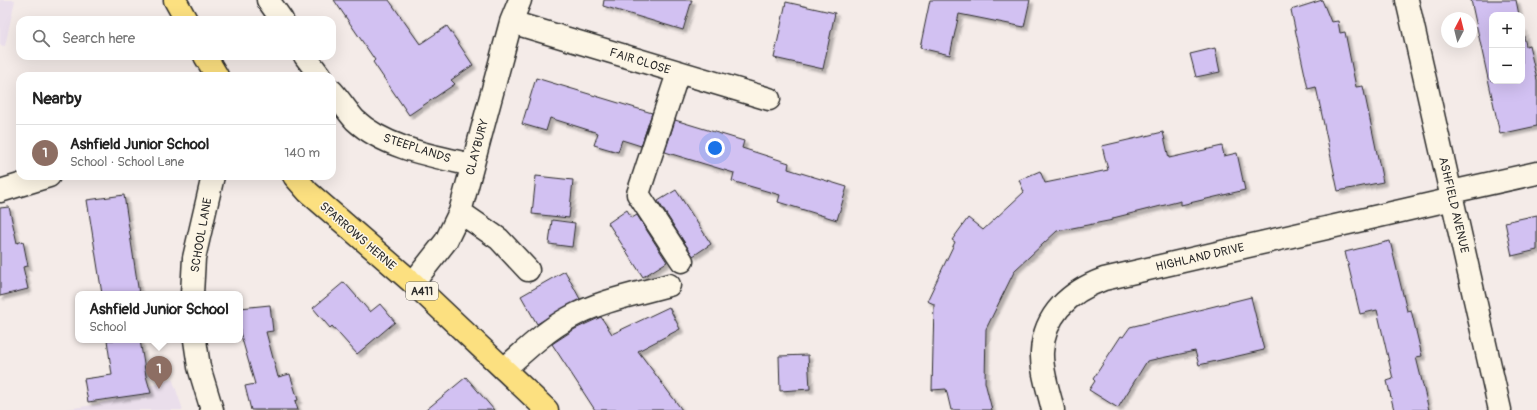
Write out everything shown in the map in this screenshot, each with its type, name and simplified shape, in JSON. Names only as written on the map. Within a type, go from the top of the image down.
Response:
[{"type":"main road","points":[[175,0],[184,16]]},
{"type":"main road","points":[[207,60],[215,72]]},
{"type":"main road","name":"SPARROWS HERNE","points":[[298,180],[308,192],[413,283],[547,410]]},
{"type":"street","points":[[268,0],[279,16]]},
{"type":"street","name":"CLAYBURY","points":[[413,283],[446,241],[460,212],[511,22],[520,0]]},
{"type":"street","name":"ASHFIELD AVENUE","points":[[1407,0],[1500,410]]},
{"type":"street","name":"FAIR CLOSE","points":[[511,22],[769,99]]},
{"type":"street","points":[[308,60],[317,72]]},
{"type":"street","points":[[678,73],[638,194],[682,261]]},
{"type":"street","name":"STEEPLANDS","points":[[336,96],[355,120],[376,135],[405,147],[472,165]]},
{"type":"street","name":"HIGHLAND DRIVE","points":[[1053,410],[1042,352],[1046,331],[1056,312],[1070,297],[1086,286],[1104,280],[1537,173]]},
{"type":"street","points":[[0,191],[36,180]]},
{"type":"street","name":"SCHOOL LANE","points":[[192,291],[194,258],[212,180]]},
{"type":"street","points":[[460,212],[499,239],[528,270]]},
{"type":"street","points":[[504,369],[533,343],[570,318],[600,305],[668,285]]},
{"type":"street","points":[[195,343],[199,367],[212,410]]},
{"type":"shaded area","points":[[0,0],[15,0],[5,46],[0,45]]},
{"type":"shaded area","points":[[172,378],[183,410],[59,410],[94,405],[112,400]]},
{"type":"building","points":[[334,0],[389,0],[420,44],[447,26],[473,65],[451,80],[455,84],[409,115],[373,62],[375,60]]},
{"type":"building","points":[[604,0],[692,0],[683,30],[603,6]]},
{"type":"building","points":[[930,0],[1030,0],[1024,27],[959,14],[950,55],[920,48]]},
{"type":"building","points":[[1322,0],[1331,22],[1338,21],[1340,33],[1345,32],[1356,87],[1363,86],[1383,182],[1338,191],[1316,87],[1308,89],[1291,10]]},
{"type":"building","points":[[1471,0],[1516,0],[1518,12],[1489,12],[1489,83],[1477,28],[1477,12],[1474,12]]},
{"type":"building","points":[[786,2],[835,13],[823,69],[774,58]]},
{"type":"building","points":[[1525,41],[1526,46],[1529,45],[1537,80],[1537,126],[1500,134],[1489,84],[1525,84]]},
{"type":"building","points":[[1215,48],[1220,72],[1196,77],[1190,54]]},
{"type":"building","points":[[536,78],[652,113],[641,146],[622,140],[618,152],[594,145],[598,133],[550,118],[546,131],[522,124]]},
{"type":"building","points":[[675,120],[744,141],[742,148],[789,163],[788,169],[847,187],[837,220],[778,202],[780,195],[732,181],[734,173],[665,152]]},
{"type":"building","points":[[1163,132],[1169,158],[1222,146],[1224,156],[1237,153],[1245,190],[1181,205],[1181,201],[1113,218],[1113,220],[1057,231],[1015,270],[986,329],[985,382],[992,410],[951,410],[946,389],[932,390],[934,304],[927,301],[955,242],[952,240],[968,218],[983,230],[1024,192],[1019,180],[1040,171],[1045,183],[1108,170],[1102,146]]},
{"type":"building","points":[[536,176],[573,180],[569,218],[532,214]]},
{"type":"building","points":[[676,190],[711,244],[693,256],[658,201]]},
{"type":"building","points":[[124,195],[139,291],[102,291],[87,200]]},
{"type":"building","points":[[9,207],[17,243],[23,241],[28,266],[23,267],[28,289],[0,296],[0,208]]},
{"type":"building","points":[[627,210],[632,218],[637,215],[667,262],[643,277],[608,223]]},
{"type":"building","points":[[1537,215],[1537,250],[1512,256],[1505,222]]},
{"type":"building","points":[[552,220],[575,223],[572,247],[549,244]]},
{"type":"building","points":[[1390,241],[1407,311],[1411,310],[1422,356],[1416,357],[1429,410],[1394,410],[1387,381],[1393,379],[1377,310],[1360,314],[1345,252]]},
{"type":"building","points":[[565,271],[580,299],[537,324],[521,296]]},
{"type":"building","points":[[344,282],[370,312],[380,304],[395,322],[357,354],[332,326],[330,328],[313,308]]},
{"type":"building","points":[[1251,297],[1264,350],[1199,365],[1195,351],[1147,361],[1118,408],[1089,390],[1095,381],[1093,379],[1121,336],[1123,337],[1130,327]]},
{"type":"building","points":[[270,305],[273,331],[266,332],[278,377],[290,374],[298,400],[295,401],[298,410],[251,410],[245,386],[255,384],[243,342],[243,308]]},
{"type":"building","points":[[669,307],[680,329],[638,351],[682,410],[595,410],[552,344],[575,329],[601,317],[612,334]]},
{"type":"building","points":[[107,343],[140,343],[146,376],[151,393],[88,402],[84,379],[112,375]]},
{"type":"building","points":[[808,355],[810,389],[780,391],[779,356]]},
{"type":"building","points":[[466,377],[494,410],[426,410]]},
{"type":"place","name":"Ashfield Junior School","points":[[159,389]]}]
